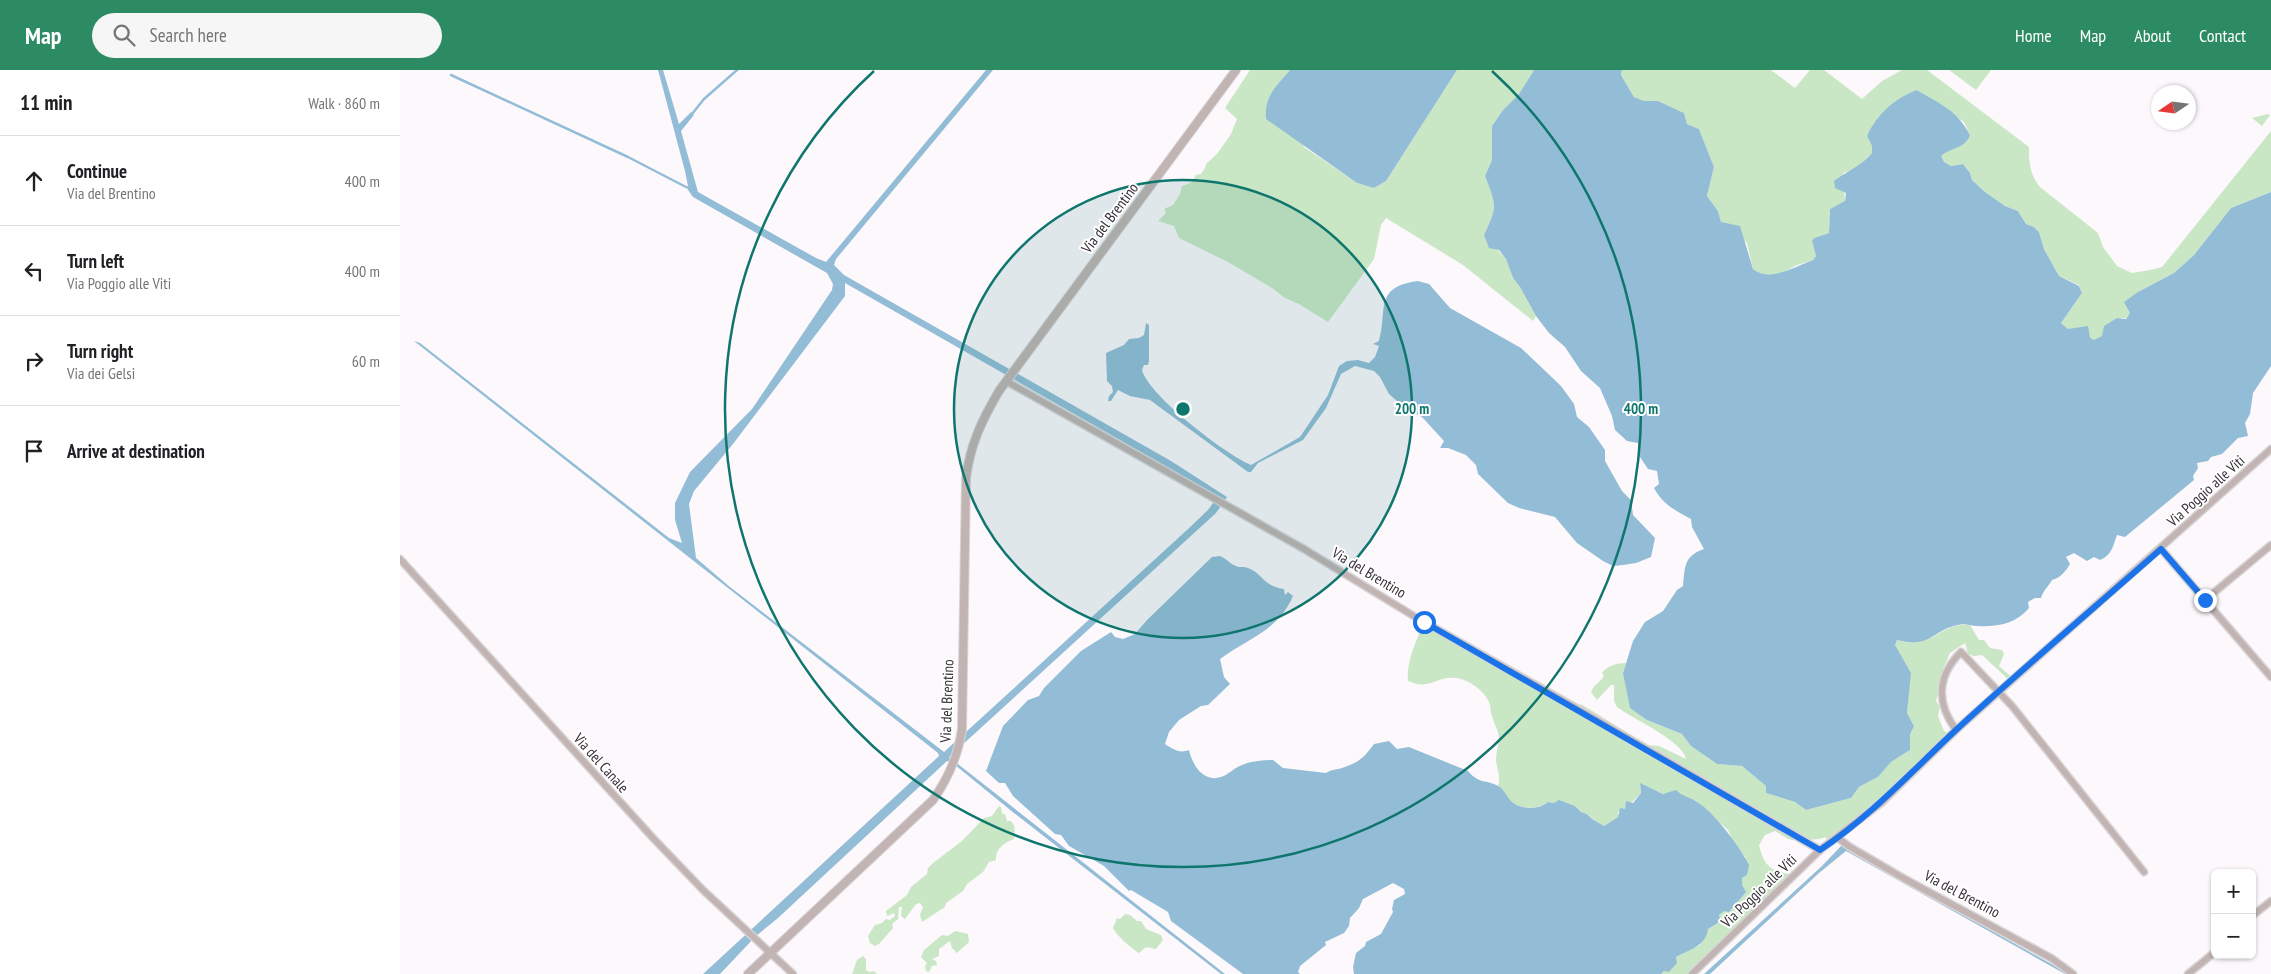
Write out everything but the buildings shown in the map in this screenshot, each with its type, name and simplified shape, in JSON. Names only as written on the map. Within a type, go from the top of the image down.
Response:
[{"type":"street","name":"Via del Brentino","points":[[748,974],[934,800],[947,780],[959,749],[962,728],[966,478],[969,454],[981,422],[1014,370],[1236,70]]},
{"type":"street","name":"Via del Brentino","points":[[1007,380],[1304,549],[1417,618],[1820,850]]},
{"type":"street","name":"Via Poggio alle Viti","points":[[1692,974],[1820,850],[1838,838],[1880,803],[1956,730],[2271,449]]},
{"type":"street","points":[[2205,600],[2271,545]]},
{"type":"street","points":[[2161,549],[2271,677]]},
{"type":"street","name":"Via del Canale","points":[[400,559],[652,838],[703,890],[793,974]]},
{"type":"street","points":[[1956,730],[1945,716],[1942,700],[1943,683],[1948,665],[1961,652],[2000,692],[2144,872]]},
{"type":"street","name":"Via del Brentino","points":[[1838,838],[1882,866],[2051,958],[2073,974]]},
{"type":"street","points":[[2255,914],[2271,901]]},
{"type":"street","points":[[2188,974],[2211,955]]},
{"type":"green space","points":[[1250,70],[1290,70],[1277,85],[1304,147],[1357,183],[1374,188],[1386,181],[1457,70],[1534,70],[1519,94],[1503,110],[1492,126],[1492,160],[1485,176],[1494,206],[1492,217],[1484,235],[1506,259],[1513,278],[1536,316],[1533,321],[1463,265],[1386,218],[1381,225],[1374,259],[1328,322],[1299,304],[1285,298],[1272,288],[1228,262],[1179,238],[1174,226],[1158,221],[1166,213],[1164,209],[1173,205],[1180,194],[1182,186],[1191,183],[1196,175],[1201,174],[1206,164],[1217,154],[1231,134],[1237,119],[1225,108]]},
{"type":"green space","points":[[1622,70],[1771,70],[1795,88],[1810,70],[1824,70],[1862,99],[1882,81],[1902,70],[1927,70],[2029,147],[2031,168],[2034,178],[2040,187],[2098,233],[2103,247],[2117,266],[2132,273],[2162,267],[2271,131],[2271,192],[2231,208],[2194,255],[2174,273],[2138,292],[2131,313],[2126,318],[2117,318],[2102,336],[2094,341],[2068,329],[2061,323],[2082,293],[2079,285],[2059,276],[2044,249],[2039,232],[2034,227],[2026,224],[2018,211],[2005,206],[1985,192],[1972,180],[1970,173],[1963,164],[1951,166],[1944,162],[1940,156],[1948,149],[1958,147],[1970,135],[1964,122],[1917,90],[1881,114],[1867,136],[1872,146],[1872,153],[1855,169],[1843,173],[1845,202],[1830,209],[1829,233],[1814,238],[1812,241],[1816,256],[1813,260],[1797,265],[1778,275],[1759,274],[1753,269],[1747,243],[1721,223],[1718,211],[1707,196],[1714,167],[1699,129],[1687,124],[1684,113],[1658,101],[1644,101],[1634,97],[1621,75]]},
{"type":"green space","points":[[1949,70],[1991,70],[1976,90]]},
{"type":"green space","points":[[2270,115],[2262,126],[2252,118]]},
{"type":"green space","points":[[1424,622],[1578,709],[1581,704],[1647,745],[1659,746],[1686,759],[1683,752],[1667,738],[1617,707],[1614,701],[1614,685],[1611,685],[1597,700],[1591,692],[1604,676],[1602,673],[1607,668],[1616,664],[1626,663],[1623,673],[1647,720],[1682,734],[1691,746],[1717,764],[1742,766],[1766,786],[1766,793],[1795,802],[1806,810],[1851,798],[1859,787],[1878,777],[1891,762],[1910,750],[1910,736],[1914,726],[1907,713],[1908,700],[1895,645],[1897,640],[1919,642],[1951,627],[1970,625],[1979,640],[1984,640],[1990,648],[2002,650],[2004,654],[1999,666],[2014,679],[2011,682],[1982,655],[1974,656],[1968,654],[1965,643],[1950,653],[1943,669],[1944,672],[1936,701],[1940,707],[1938,716],[1944,731],[1951,735],[1881,803],[1830,843],[1825,837],[1801,842],[1788,839],[1775,831],[1765,835],[1759,845],[1767,864],[1774,870],[1794,875],[1692,974],[1661,974],[1676,957],[1700,945],[1708,929],[1721,921],[1719,915],[1734,898],[1742,878],[1747,875],[1745,856],[1735,846],[1728,830],[1696,801],[1682,796],[1676,791],[1664,794],[1640,784],[1641,793],[1625,809],[1618,812],[1618,817],[1604,826],[1581,812],[1575,806],[1548,802],[1530,808],[1516,805],[1508,799],[1498,786],[1499,776],[1496,760],[1499,738],[1490,705],[1485,695],[1471,684],[1456,678],[1443,679],[1428,684],[1416,684],[1408,681],[1410,658]]},
{"type":"green space","points":[[999,806],[1001,807],[1002,814],[1005,814],[1007,821],[1013,823],[1015,832],[1014,839],[998,850],[996,860],[989,862],[983,872],[967,884],[963,891],[946,903],[945,907],[922,922],[920,915],[923,907],[920,903],[916,904],[905,919],[901,916],[902,907],[899,907],[898,919],[892,924],[893,928],[879,944],[875,946],[870,943],[868,936],[875,925],[882,923],[886,919],[890,920],[895,916],[894,913],[887,916],[886,911],[907,895],[911,887],[927,874],[928,868],[933,863],[962,841],[984,818],[992,816]]},
{"type":"green space","points":[[1125,914],[1130,915],[1137,921],[1141,921],[1146,929],[1161,935],[1163,940],[1156,949],[1146,947],[1139,953],[1118,935],[1113,928],[1117,918],[1120,919]]},
{"type":"green space","points":[[955,931],[968,934],[969,942],[957,953],[952,948],[950,941],[939,949],[939,956],[932,959],[936,961],[937,965],[932,966],[929,972],[926,971],[925,966],[927,963],[921,957],[924,950],[942,935],[948,936]]},
{"type":"green space","points":[[863,956],[866,959],[866,970],[869,972],[874,971],[877,974],[852,974],[857,960]]},
{"type":"water","points":[[658,70],[663,70],[679,124],[691,112],[694,115],[681,131],[698,192],[826,262],[986,70],[993,70],[836,259],[834,265],[844,275],[1171,461],[1227,497],[1216,513],[949,757],[1225,974],[1221,974],[955,765],[947,761],[778,918],[756,936],[720,974],[703,974],[939,756],[938,753],[414,341],[420,343],[669,538],[682,543],[675,520],[675,503],[690,472],[752,409],[832,290],[833,284],[827,273],[693,197],[686,187],[688,186]],"holes":[[[845,283],[1218,496],[1208,510],[1187,530],[944,752],[730,587],[696,558],[689,504],[694,491],[733,444],[845,296]]]},
{"type":"water","points":[[1290,70],[1457,70],[1386,181],[1374,188],[1357,183],[1266,119],[1269,98]]},
{"type":"water","points":[[1534,70],[1622,70],[1621,75],[1634,97],[1644,101],[1658,101],[1684,113],[1687,124],[1699,129],[1714,167],[1707,196],[1718,211],[1721,222],[1740,226],[1753,269],[1767,274],[1783,272],[1813,260],[1816,256],[1812,241],[1814,238],[1829,233],[1830,209],[1845,201],[1846,193],[1835,188],[1834,181],[1859,165],[1872,153],[1872,146],[1867,136],[1881,114],[1901,98],[1917,90],[1953,113],[1965,126],[1970,135],[1965,143],[1941,156],[1944,162],[1951,166],[1963,164],[1970,173],[1972,180],[1985,192],[2005,206],[2018,211],[2026,224],[2034,227],[2039,232],[2044,249],[2059,276],[2079,286],[2082,293],[2061,323],[2068,329],[2088,326],[2090,338],[2094,340],[2102,336],[2104,326],[2117,318],[2126,319],[2130,313],[2124,302],[2138,292],[2174,273],[2194,255],[2231,208],[2271,192],[2271,366],[2253,393],[2250,414],[2245,423],[2248,436],[2238,438],[2222,454],[2211,457],[2208,461],[2197,463],[2198,468],[2193,476],[2194,480],[2125,537],[2117,535],[2112,550],[2104,558],[2100,560],[2094,557],[2087,561],[2074,553],[2066,557],[2070,564],[2067,569],[2060,576],[2052,580],[2041,598],[2035,598],[2028,602],[2029,608],[2018,618],[1992,626],[1963,624],[1949,627],[1924,641],[1908,642],[1897,640],[1895,645],[1911,673],[1907,713],[1914,726],[1910,735],[1910,750],[1891,762],[1878,777],[1859,787],[1851,798],[1806,810],[1795,802],[1766,793],[1766,786],[1742,766],[1717,764],[1691,746],[1682,734],[1647,720],[1630,708],[1623,673],[1633,641],[1645,622],[1663,611],[1677,590],[1683,586],[1685,567],[1689,559],[1704,549],[1692,527],[1691,519],[1661,499],[1654,488],[1659,484],[1657,471],[1648,469],[1638,454],[1638,443],[1627,441],[1615,430],[1612,416],[1600,388],[1581,371],[1565,347],[1549,333],[1536,316],[1513,278],[1506,259],[1499,250],[1489,248],[1484,235],[1492,217],[1494,206],[1485,176],[1492,160],[1492,126],[1503,110],[1519,94]]},
{"type":"water","points":[[1418,281],[1429,284],[1450,308],[1521,348],[1561,386],[1574,404],[1577,417],[1589,427],[1605,450],[1605,461],[1622,491],[1631,500],[1633,515],[1655,538],[1651,557],[1636,563],[1613,566],[1577,543],[1555,517],[1519,508],[1508,503],[1478,474],[1476,465],[1466,455],[1448,448],[1440,448],[1444,441],[1422,417],[1406,409],[1389,394],[1380,377],[1374,371],[1355,366],[1341,374],[1326,408],[1303,440],[1258,463],[1251,472],[1248,472],[1150,400],[1130,396],[1118,390],[1111,401],[1108,401],[1109,396],[1113,392],[1112,386],[1107,381],[1106,353],[1124,345],[1129,339],[1139,338],[1144,335],[1146,323],[1149,325],[1149,361],[1148,365],[1144,365],[1142,370],[1147,381],[1189,423],[1224,449],[1251,465],[1300,437],[1328,395],[1339,366],[1347,361],[1358,360],[1369,363],[1375,357],[1379,346],[1373,344],[1379,341],[1383,310],[1388,294],[1404,284]]},
{"type":"water","points":[[1220,556],[1234,565],[1246,567],[1271,585],[1284,589],[1285,595],[1288,592],[1293,596],[1279,618],[1270,626],[1220,659],[1224,677],[1230,684],[1208,705],[1201,706],[1179,720],[1169,732],[1165,744],[1179,751],[1189,750],[1199,771],[1204,775],[1215,778],[1221,777],[1239,766],[1269,760],[1273,760],[1283,768],[1326,773],[1357,762],[1364,757],[1374,744],[1389,741],[1397,749],[1409,747],[1468,771],[1480,780],[1500,787],[1511,801],[1519,806],[1535,808],[1548,802],[1554,803],[1559,800],[1575,806],[1581,812],[1604,826],[1618,817],[1620,808],[1625,809],[1626,801],[1633,803],[1641,793],[1640,783],[1663,794],[1676,790],[1704,807],[1726,831],[1739,849],[1749,865],[1747,875],[1742,878],[1742,885],[1746,892],[1729,912],[1724,911],[1719,915],[1721,921],[1708,929],[1704,940],[1691,950],[1676,957],[1677,963],[1669,972],[1664,971],[1661,974],[1354,974],[1353,967],[1356,953],[1365,946],[1366,942],[1381,934],[1393,912],[1394,900],[1405,894],[1404,889],[1393,883],[1363,899],[1359,908],[1350,918],[1349,926],[1344,933],[1325,942],[1326,945],[1300,966],[1298,972],[1300,974],[1243,974],[1171,921],[1168,912],[1131,890],[1129,891],[1104,866],[1069,846],[1061,835],[1055,834],[1013,796],[1005,783],[999,783],[986,771],[1003,726],[1028,700],[1039,696],[1044,688],[1081,651],[1111,632],[1115,637],[1123,639],[1135,634],[1212,557]]},
{"type":"water","points":[[1842,845],[2069,974],[2065,974],[1846,851],[1819,873],[1710,974],[1704,974],[1822,866]]},
{"type":"waterway","points":[[692,114],[704,99],[737,70]]},
{"type":"waterway","points":[[451,75],[628,157],[686,187]]},
{"type":"route","points":[[1424,622],[1820,850],[1838,838],[1880,803],[1956,730],[2161,549],[2205,600]]}]
